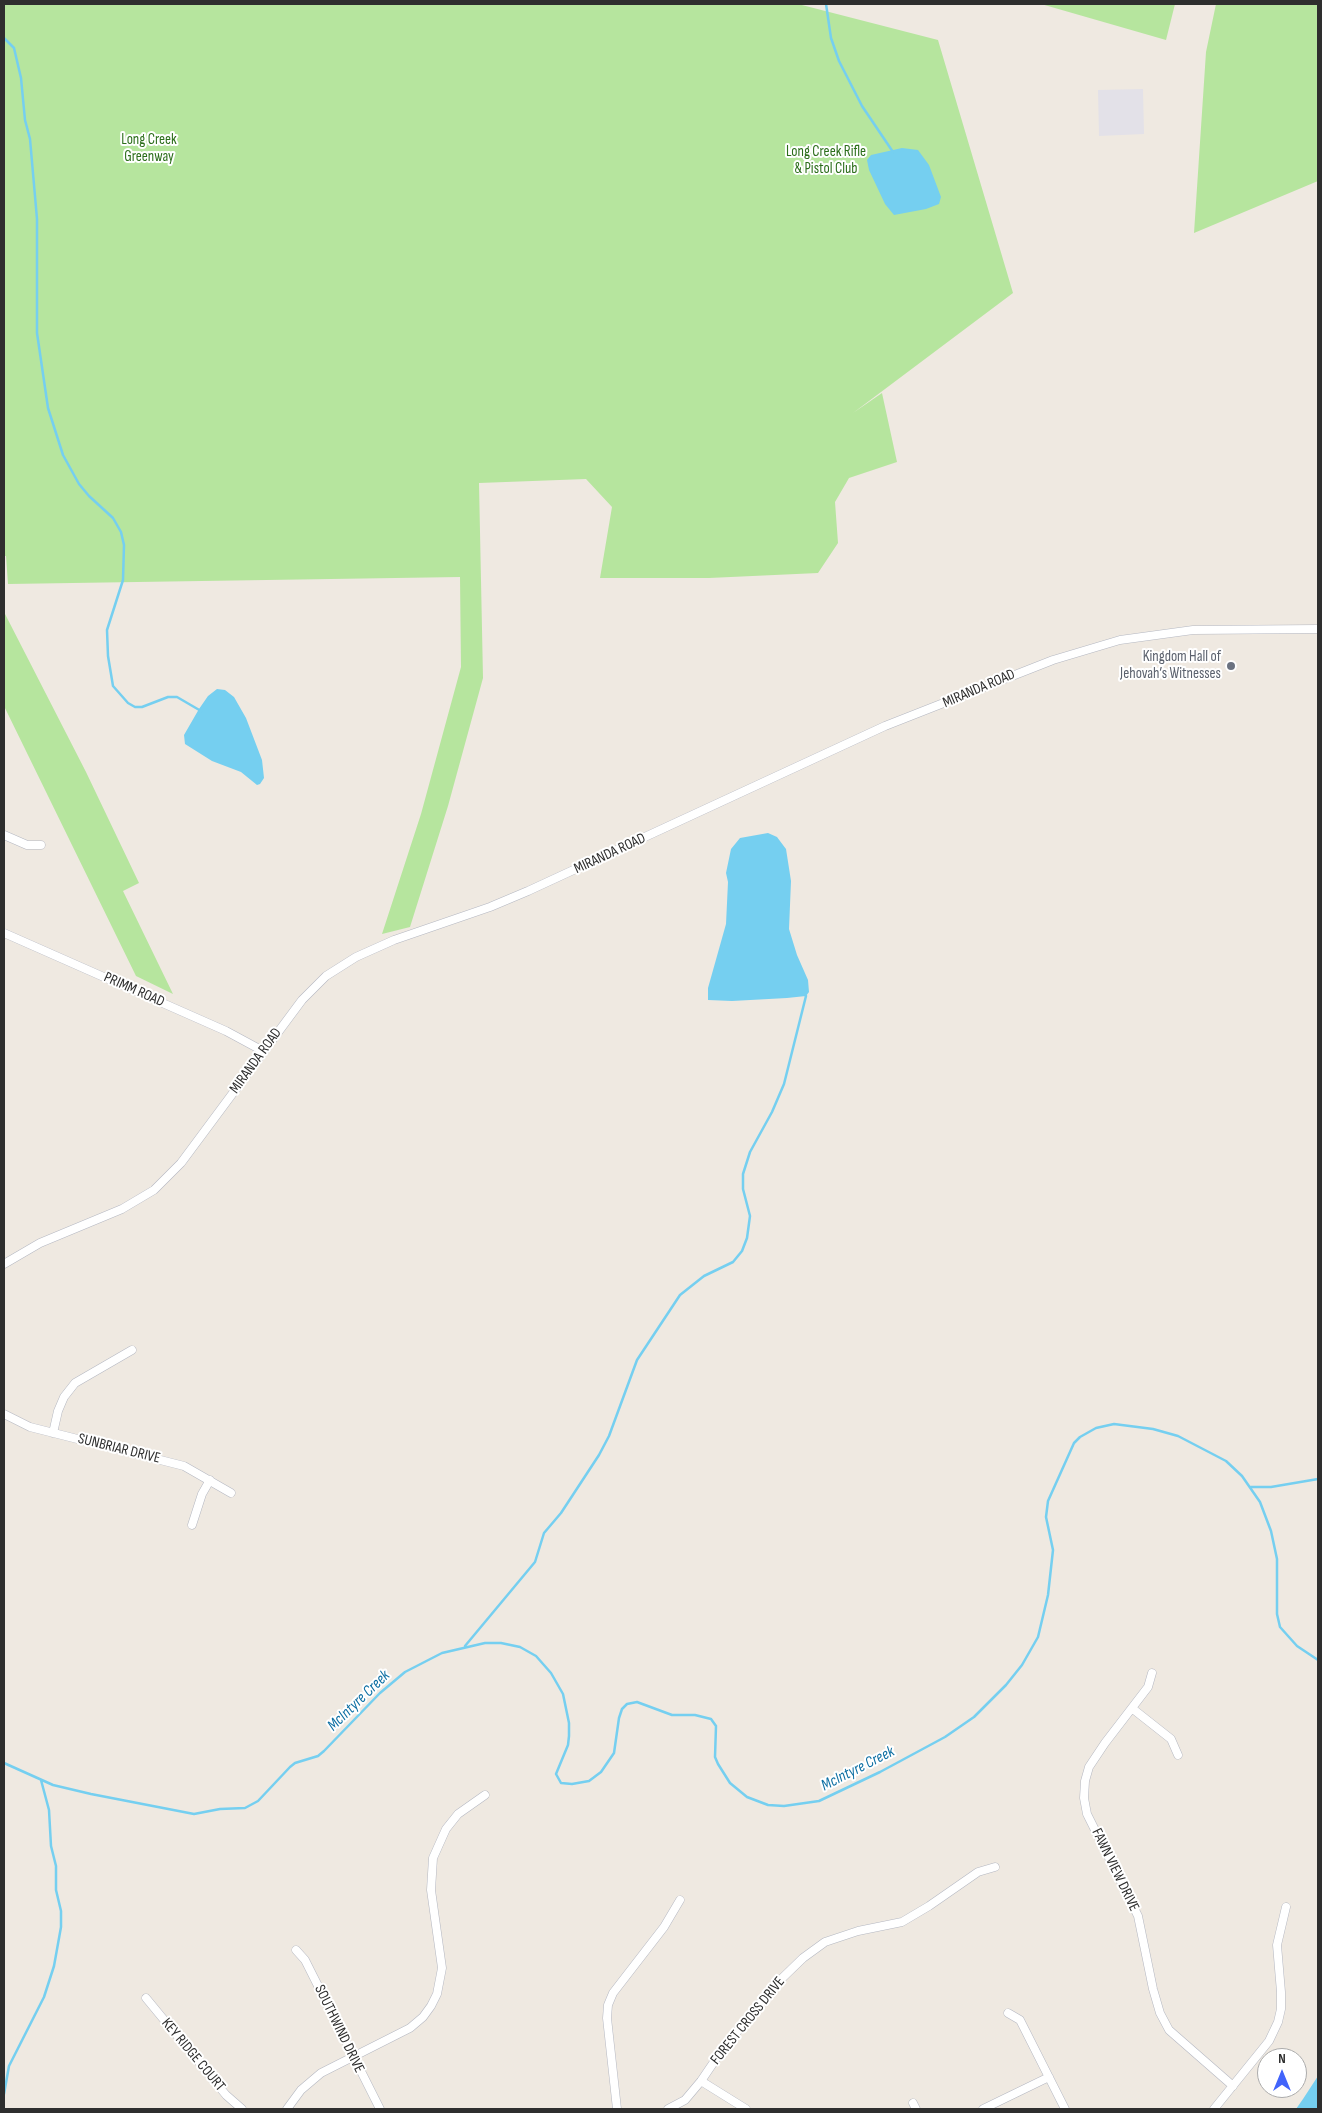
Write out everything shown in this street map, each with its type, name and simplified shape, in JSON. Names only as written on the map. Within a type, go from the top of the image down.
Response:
[{"type":"street","name":"MIRANDA ROAD","points":[[4,1264],[40,1243],[122,1209],[154,1190],[181,1164],[263,1050],[302,1000],[326,976],[356,957],[394,940],[490,907],[528,891],[885,726],[1053,660],[1100,645],[1138,636],[1208,629],[1318,629]]},
{"type":"street","points":[[4,835],[27,845],[41,845]]},
{"type":"street","name":"PRIMM ROAD","points":[[4,933],[226,1030],[263,1050]]},
{"type":"street","points":[[53,1433],[58,1411],[64,1397],[75,1383],[132,1350]]},
{"type":"street","name":"SUNBRIAR DRIVE","points":[[4,1414],[30,1426],[53,1433],[170,1461],[196,1471],[231,1493]]},
{"type":"street","points":[[192,1525],[202,1494],[210,1480]]},
{"type":"street","name":"FAWN VIEW DRIVE","points":[[1152,1673],[1148,1687],[1133,1709],[1105,1743],[1089,1768],[1085,1781],[1084,1798],[1087,1814],[1138,1916],[1153,1989],[1160,2013],[1170,2030],[1233,2086]]},
{"type":"street","points":[[1133,1709],[1170,1739],[1178,1755]]},
{"type":"street","points":[[287,2109],[310,2081],[321,2072],[394,2038],[423,2017],[431,2006],[440,1982],[442,1968],[431,1890],[433,1858],[446,1829],[458,1814],[486,1795]]},
{"type":"street","name":"FOREST CROSS DRIVE","points":[[668,2109],[685,2100],[702,2081],[720,2053],[773,1987],[803,1958],[825,1942],[902,1922],[978,1872],[995,1867]]},
{"type":"street","points":[[617,2109],[606,2018],[608,2005],[613,1993],[664,1927],[680,1900]]},
{"type":"street","points":[[1214,2109],[1269,2041],[1278,2022],[1281,2009],[1281,1992],[1277,1945],[1286,1907]]},
{"type":"street","name":"SOUTHWIND DRIVE","points":[[296,1950],[305,1960],[380,2109]]},
{"type":"street","name":"KEY RIDGE COURT","points":[[146,1998],[226,2095],[242,2109]]},
{"type":"street","points":[[1008,2013],[1020,2020],[1065,2109]]},
{"type":"street","points":[[983,2109],[1049,2077]]},
{"type":"street","points":[[702,2081],[746,2109]]},
{"type":"shaded area","points":[[1143,89],[1144,134],[1099,136],[1098,90]]},
{"type":"green space","points":[[4,4],[798,4],[938,40],[1013,293],[853,413],[882,393],[897,462],[849,478],[835,502],[838,543],[818,573],[709,578],[600,578],[612,507],[586,479],[479,483],[483,678],[448,806],[410,927],[382,934],[421,814],[461,667],[460,577],[8,584],[6,556],[4,556]]},
{"type":"green space","points":[[1041,4],[1175,4],[1166,40]]},
{"type":"green space","points":[[1216,4],[1318,4],[1318,181],[1194,233],[1206,52]]},
{"type":"green space","points":[[4,612],[86,772],[139,883],[123,891],[173,994],[136,976],[4,706]]},
{"type":"water","points":[[902,148],[918,150],[929,165],[941,197],[939,204],[926,209],[894,215],[885,204],[869,170],[867,160],[871,155]]},
{"type":"water","points":[[217,689],[225,690],[234,697],[246,718],[262,760],[264,778],[260,784],[257,785],[241,772],[212,761],[185,744],[184,735],[199,709],[208,696]]},
{"type":"water","points":[[768,833],[777,837],[786,849],[791,881],[789,929],[797,955],[808,980],[809,992],[806,996],[787,998],[732,1001],[708,1000],[708,988],[726,924],[728,882],[726,873],[731,849],[740,838]]},
{"type":"water","points":[[1318,2076],[1318,2109],[1296,2109],[1304,2098],[1307,2098],[1307,2093]]},
{"type":"waterway","points":[[826,4],[831,38],[839,61],[862,106],[893,152]]},
{"type":"waterway","points":[[4,38],[14,48],[21,78],[25,120],[30,139],[37,219],[37,333],[48,408],[63,455],[79,484],[113,518],[121,532],[124,545],[123,580],[107,630],[108,656],[113,686],[128,703],[135,707],[142,707],[168,697],[177,697],[201,711]]},
{"type":"waterway","points":[[465,1646],[535,1562],[544,1533],[561,1513],[599,1455],[609,1436],[637,1360],[680,1295],[704,1276],[733,1262],[742,1251],[747,1238],[750,1216],[743,1189],[743,1174],[750,1152],[772,1112],[784,1084],[805,995]]},
{"type":"waterway","name":"McIntyre Creek","points":[[4,1763],[53,1785],[194,1814],[220,1809],[245,1808],[258,1801],[295,1763],[318,1756],[324,1751],[380,1693],[405,1672],[442,1653],[485,1643],[501,1643],[520,1647],[536,1656],[551,1673],[563,1694],[569,1723],[569,1736],[568,1745],[556,1774],[561,1783],[572,1784],[589,1781],[601,1772],[614,1753],[622,1709],[627,1704],[637,1702],[672,1715],[695,1715],[711,1719],[716,1726],[715,1757],[718,1764],[730,1783],[747,1797],[768,1805],[784,1806],[819,1801],[880,1772],[945,1737],[974,1717],[1006,1685],[1022,1665],[1038,1637],[1048,1595],[1053,1550],[1046,1517],[1048,1501],[1074,1443],[1080,1437],[1096,1428],[1114,1424],[1153,1429],[1178,1436],[1226,1461],[1242,1476],[1260,1502],[1271,1531],[1277,1559],[1277,1614],[1280,1627],[1297,1646],[1318,1660]]},
{"type":"waterway","points":[[1250,1487],[1271,1487],[1318,1479]]},
{"type":"waterway","points":[[4,2094],[9,2066],[44,1997],[54,1966],[61,1927],[61,1911],[56,1890],[56,1866],[51,1846],[49,1810],[41,1780]]},
{"type":"place","name":"Kingdom Hall of Jehovah’s Witnesses","points":[[1231,666]]},
{"type":"park label","name":"Long Creek Greenway","points":[[149,148]]},
{"type":"park label","name":"Long Creek Rifle & Pistol Club","points":[[826,160]]}]
